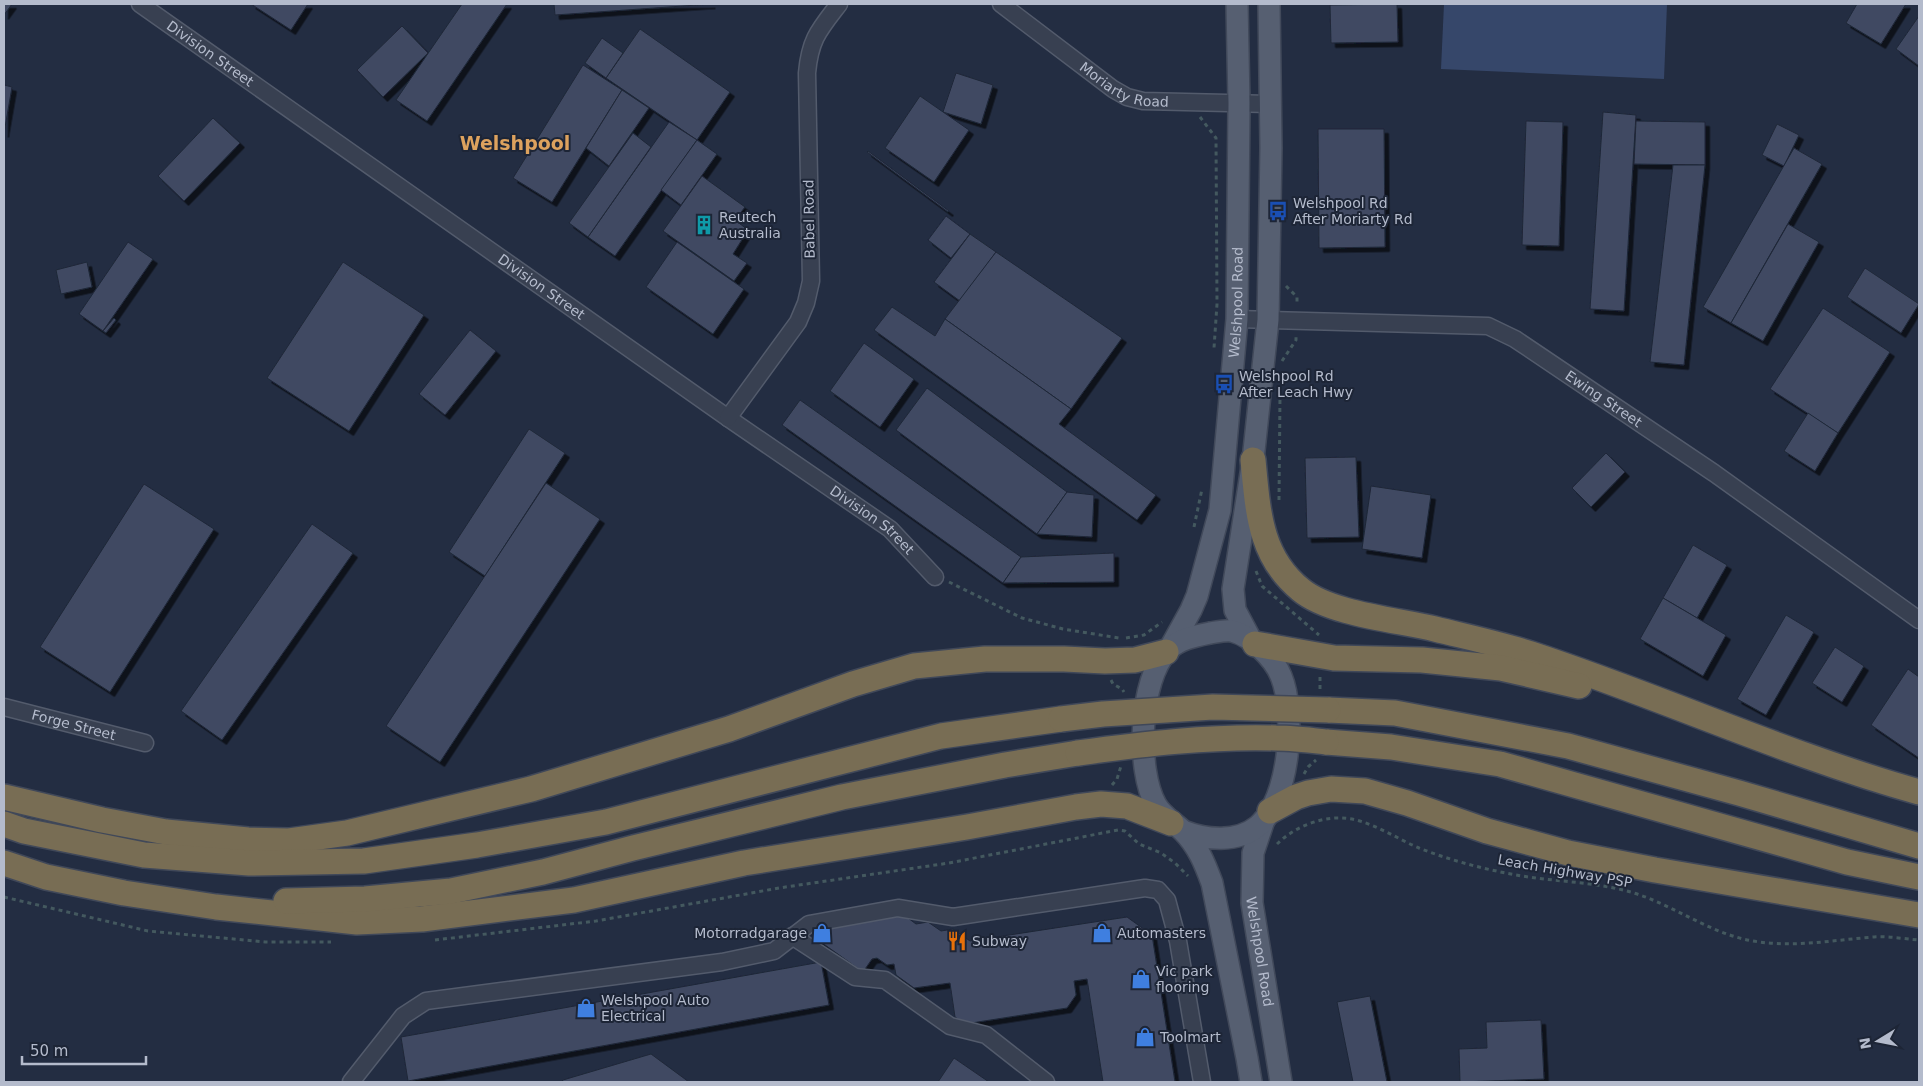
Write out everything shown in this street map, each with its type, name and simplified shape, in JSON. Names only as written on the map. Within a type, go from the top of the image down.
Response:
[{"type":"highway","points":[[1253,460],[1261,527],[1274,559],[1282,572],[1316,600],[1332,606],[1433,628],[1529,654],[1631,689],[1754,736],[1889,784],[1919,792]]},
{"type":"highway","points":[[1254,643],[1334,658],[1422,660],[1501,668],[1566,683],[1754,736]]},
{"type":"highway","points":[[4,797],[102,820],[166,832],[248,840],[289,841],[347,833],[531,789],[729,729],[854,684],[914,666],[985,658],[1135,660],[1168,650]]},
{"type":"highway","points":[[4,824],[24,831],[144,855],[249,863],[364,861],[477,845],[606,822],[941,736],[1103,714],[1213,707],[1395,713],[1568,746],[1739,793],[1919,846]]},
{"type":"highway","points":[[124,893],[278,902],[365,899],[450,891],[542,872],[842,797],[1005,765],[1134,745],[1276,738],[1392,747],[1500,764],[1847,862],[1919,877]]},
{"type":"highway","points":[[1267,816],[1296,797],[1308,793],[1331,789],[1365,791],[1407,802],[1487,831],[1568,853],[1655,870],[1919,915]]},
{"type":"highway","points":[[4,863],[46,877],[124,893],[216,907],[357,922],[422,919],[574,900],[744,863],[1101,804],[1127,806],[1177,827]]},
{"type":"main road","name":"Welshpool Road","points":[[1177,827],[1156,806],[1150,790],[1144,746],[1146,708],[1156,667],[1168,650],[1197,596],[1220,510],[1237,319],[1239,103],[1237,4]]},
{"type":"main road","points":[[1254,643],[1238,617],[1233,596],[1240,534],[1253,460],[1268,320],[1269,4]]},
{"type":"main road","points":[[1238,212],[1252,158],[1257,151],[1270,148]]},
{"type":"main road","points":[[1168,650],[1187,638],[1224,631],[1235,632],[1254,643]]},
{"type":"main road","name":"Welshpool Road","points":[[1254,643],[1264,650],[1281,674],[1286,690],[1290,728],[1287,758],[1280,791],[1267,816],[1253,853],[1252,903],[1281,1082]]},
{"type":"main road","points":[[1177,827],[1206,838],[1223,838],[1250,832],[1267,816]]},
{"type":"main road","points":[[1177,827],[1202,857],[1212,883],[1247,1058],[1250,1082]]},
{"type":"street","name":"Division Street","points":[[140,4],[728,418],[890,529],[935,577]]},
{"type":"street","name":"Babel Road","points":[[728,418],[798,322],[806,303],[811,281],[806,73],[808,55],[815,36],[839,4]]},
{"type":"street","name":"Moriarty Road","points":[[1001,4],[1126,97],[1142,101],[1270,104]]},
{"type":"street","name":"Ewing Street","points":[[1237,319],[1488,326],[1515,338],[1714,473],[1919,620]]},
{"type":"street","name":"Forge Street","points":[[4,707],[144,743]]},
{"type":"street","points":[[351,1082],[403,1016],[426,1001],[722,962],[774,951],[809,924],[898,908],[953,917],[1145,888],[1158,890],[1167,900],[1178,941],[1202,1082]]},
{"type":"street","points":[[792,936],[855,977],[885,980],[950,1026],[986,1034],[1046,1082]]},
{"type":"path","points":[[1202,102],[1199,116],[1216,138],[1217,304],[1214,352]]},
{"type":"path","points":[[1280,364],[1296,340]]},
{"type":"path","points":[[1279,508],[1280,393]]},
{"type":"path","points":[[1193,532],[1202,486]]},
{"type":"path","points":[[1258,579],[1256,568],[1259,560],[1263,556],[1274,559]]},
{"type":"path","points":[[935,577],[958,585],[979,598],[1022,618],[1063,629],[1111,638],[1144,635],[1161,623],[1165,617]]},
{"type":"path","name":"Leach Highway PSP","points":[[1274,847],[1296,830],[1314,823],[1331,819],[1349,819],[1364,823],[1419,848],[1460,863],[1521,876],[1583,883],[1634,893],[1730,935],[1751,941],[1773,944],[1801,944],[1876,937],[1919,940]]},
{"type":"water","points":[[1444,4],[1667,4],[1664,79],[1441,69]]},
{"type":"building","points":[[4,4],[12,4],[4,15]]},
{"type":"building","points":[[251,4],[308,4],[291,30]]},
{"type":"building","points":[[462,4],[507,4],[427,121],[396,100]]},
{"type":"building","points":[[554,4],[711,4],[555,15]]},
{"type":"building","points":[[1397,4],[1398,42],[1331,43],[1330,5]]},
{"type":"building","points":[[1857,4],[1906,4],[1881,44],[1846,23]]},
{"type":"building","points":[[1919,16],[1919,66],[1896,49]]},
{"type":"building","points":[[402,26],[428,53],[383,97],[357,70]]},
{"type":"building","points":[[640,29],[730,92],[697,140],[606,78]]},
{"type":"building","points":[[602,38],[623,53],[606,78],[585,63]]},
{"type":"building","points":[[583,65],[622,90],[552,202],[513,178]]},
{"type":"building","points":[[956,73],[993,85],[981,124],[943,112]]},
{"type":"building","points":[[4,85],[12,87],[4,133]]},
{"type":"building","points":[[622,90],[649,108],[609,166],[586,148]]},
{"type":"building","points":[[920,96],[969,130],[934,182],[885,148]]},
{"type":"building","points":[[1603,112],[1636,115],[1624,311],[1590,309]]},
{"type":"building","points":[[213,118],[240,143],[184,201],[158,176]]},
{"type":"building","points":[[1526,121],[1563,122],[1559,246],[1522,245]]},
{"type":"building","points":[[1636,121],[1705,122],[1705,165],[1634,164]]},
{"type":"building","points":[[669,122],[697,140],[615,256],[588,237]]},
{"type":"building","points":[[1777,124],[1799,135],[1784,166],[1762,155]]},
{"type":"building","points":[[1318,129],[1384,129],[1385,247],[1319,248]]},
{"type":"building","points":[[633,133],[651,147],[588,237],[569,223]]},
{"type":"building","points":[[697,140],[717,154],[681,205],[661,190]]},
{"type":"building","points":[[1794,148],[1822,164],[1731,323],[1703,307]]},
{"type":"building","points":[[868,151],[949,211],[867,152]]},
{"type":"building","points":[[1673,165],[1705,165],[1684,365],[1650,362]]},
{"type":"building","name":"Reutech Australia","points":[[702,176],[745,207],[735,220],[748,230],[733,254],[747,263],[734,281],[663,231]]},
{"type":"building","points":[[946,216],[970,234],[951,258],[928,240]]},
{"type":"building","points":[[1788,224],[1819,242],[1763,341],[1731,323]]},
{"type":"building","points":[[970,234],[996,252],[960,301],[934,282]]},
{"type":"building","points":[[128,242],[153,259],[103,331],[79,314]]},
{"type":"building","points":[[677,242],[744,289],[713,334],[646,287]]},
{"type":"building","points":[[996,252],[1122,338],[1071,409],[945,319]]},
{"type":"building","points":[[87,262],[92,287],[61,294],[56,270]]},
{"type":"building","points":[[343,262],[424,315],[349,431],[267,378]]},
{"type":"building","points":[[1865,268],[1919,304],[1901,333],[1847,297]]},
{"type":"building","points":[[892,307],[935,336],[945,319],[1071,409],[1059,424],[1156,495],[1137,520],[874,330]]},
{"type":"building","points":[[1823,308],[1890,352],[1838,433],[1770,389]]},
{"type":"building","points":[[114,318],[116,320],[106,333],[103,331]]},
{"type":"building","points":[[470,330],[496,351],[445,415],[419,394]]},
{"type":"building","points":[[864,343],[914,379],[880,427],[830,391]]},
{"type":"building","points":[[927,388],[1067,492],[1037,534],[896,430]]},
{"type":"building","points":[[800,400],[1021,557],[1003,583],[782,425]]},
{"type":"building","points":[[1808,413],[1838,433],[1815,471],[1784,451]]},
{"type":"building","points":[[529,429],[565,453],[485,576],[449,552]]},
{"type":"building","points":[[1606,453],[1625,472],[1591,507],[1572,488]]},
{"type":"building","points":[[1356,457],[1359,537],[1307,538],[1305,458]]},
{"type":"building","points":[[546,483],[600,519],[440,762],[386,726]]},
{"type":"building","points":[[144,484],[214,529],[110,692],[40,647]]},
{"type":"building","points":[[1371,486],[1431,495],[1422,558],[1362,549]]},
{"type":"building","points":[[1067,492],[1094,495],[1092,537],[1037,534]]},
{"type":"building","points":[[312,524],[353,553],[222,740],[181,711]]},
{"type":"building","points":[[1693,545],[1727,565],[1697,618],[1663,598]]},
{"type":"building","points":[[1114,553],[1114,582],[1003,583],[1021,557]]},
{"type":"building","points":[[1663,598],[1726,635],[1703,676],[1640,639]]},
{"type":"building","points":[[1786,615],[1814,632],[1766,715],[1737,699]]},
{"type":"building","points":[[1835,647],[1864,666],[1842,702],[1812,683]]},
{"type":"building","points":[[1908,669],[1919,677],[1919,758],[1871,725]]},
{"type":"building","points":[[904,915],[916,924],[928,922],[941,931],[953,929],[970,941],[1127,917],[1152,935],[1175,1082],[1103,1082],[1087,979],[1074,981],[1076,995],[1067,1008],[965,1024],[955,1017],[950,983],[914,988],[896,975],[894,964],[887,965],[877,958],[872,959],[863,972],[811,935],[815,929]]},
{"type":"building","points":[[821,962],[829,1005],[408,1081],[401,1037]]},
{"type":"building","points":[[1370,996],[1387,1082],[1353,1082],[1337,1002]]},
{"type":"building","points":[[1541,1020],[1544,1079],[1460,1082],[1459,1049],[1487,1048],[1486,1022]]},
{"type":"building","points":[[651,1054],[689,1082],[561,1082],[563,1080]]},
{"type":"building","points":[[954,1058],[989,1082],[938,1082]]},
{"type":"place","name":"Welshpool Rd After Moriarty Rd","points":[[1278,211]]},
{"type":"place","name":"Reutech Australia","points":[[704,225]]},
{"type":"place","name":"Welshpool Rd After Leach Hwy","points":[[1224,384]]},
{"type":"place","name":"Motorradgarage","points":[[822,933]]},
{"type":"place","name":"Automasters","points":[[1102,933]]},
{"type":"place","name":"Subway","points":[[957,941]]},
{"type":"place","name":"Vic park flooring","points":[[1141,979]]},
{"type":"place","name":"Welshpool Auto Electrical","points":[[586,1008]]},
{"type":"place","name":"Toolmart","points":[[1145,1037]]},
{"type":"district","name":"Welshpool","points":[[515,143]]}]
